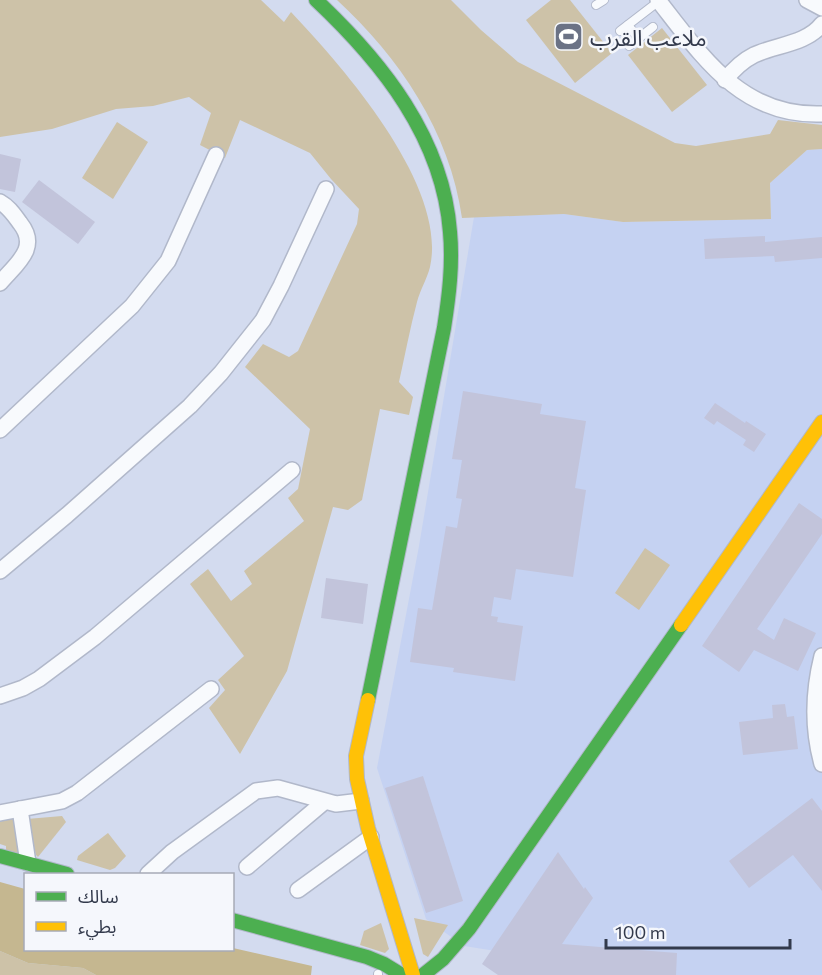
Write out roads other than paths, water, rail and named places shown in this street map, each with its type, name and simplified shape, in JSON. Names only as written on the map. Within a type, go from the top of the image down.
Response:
[{"type":"street","points":[[316,0],[375,62],[413,116],[433,157],[449,219],[450,289],[444,328],[357,743],[356,769],[362,801],[413,975]]},
{"type":"street","points":[[807,0],[822,8]]},
{"type":"street","points":[[658,1],[704,59],[725,80],[749,96],[780,109],[796,114],[822,114]]},
{"type":"street","points":[[725,80],[742,63],[755,55],[807,36],[817,31],[822,24]]},
{"type":"street","points":[[0,430],[132,306],[150,285],[168,261],[216,155]]},
{"type":"street","points":[[0,571],[190,406],[221,374],[263,320],[326,189]]},
{"type":"street","points":[[0,202],[11,211],[26,230],[28,245],[26,253],[0,283]]},
{"type":"street","points":[[423,975],[448,953],[469,929],[822,422]]},
{"type":"street","points":[[0,696],[23,688],[39,679],[95,637],[292,470]]},
{"type":"street","points":[[822,656],[814,700],[816,741],[822,764]]},
{"type":"street","points":[[0,813],[62,801],[77,793],[211,689]]},
{"type":"street","points":[[149,873],[163,859],[256,791],[278,788],[324,802],[344,804],[362,801]]},
{"type":"street","points":[[247,867],[324,802]]},
{"type":"street","points":[[20,809],[27,869]]},
{"type":"street","points":[[298,890],[371,837]]},
{"type":"street","points":[[0,856],[27,869]]},
{"type":"street","points":[[0,868],[59,873]]},
{"type":"street","points":[[234,921],[367,957],[402,975]]},
{"type":"street","points":[[454,965],[469,929]]},
{"type":"street","points":[[234,932],[354,965],[378,975]]},
{"type":"lane","points":[[596,5],[604,0]]},
{"type":"lane","points":[[620,31],[658,1]]},
{"type":"lane","points":[[628,25],[639,39]]},
{"type":"lane","points":[[629,46],[654,27]]},
{"type":"place","name":"ملاعب القرب","points":[[569,37]]}]
